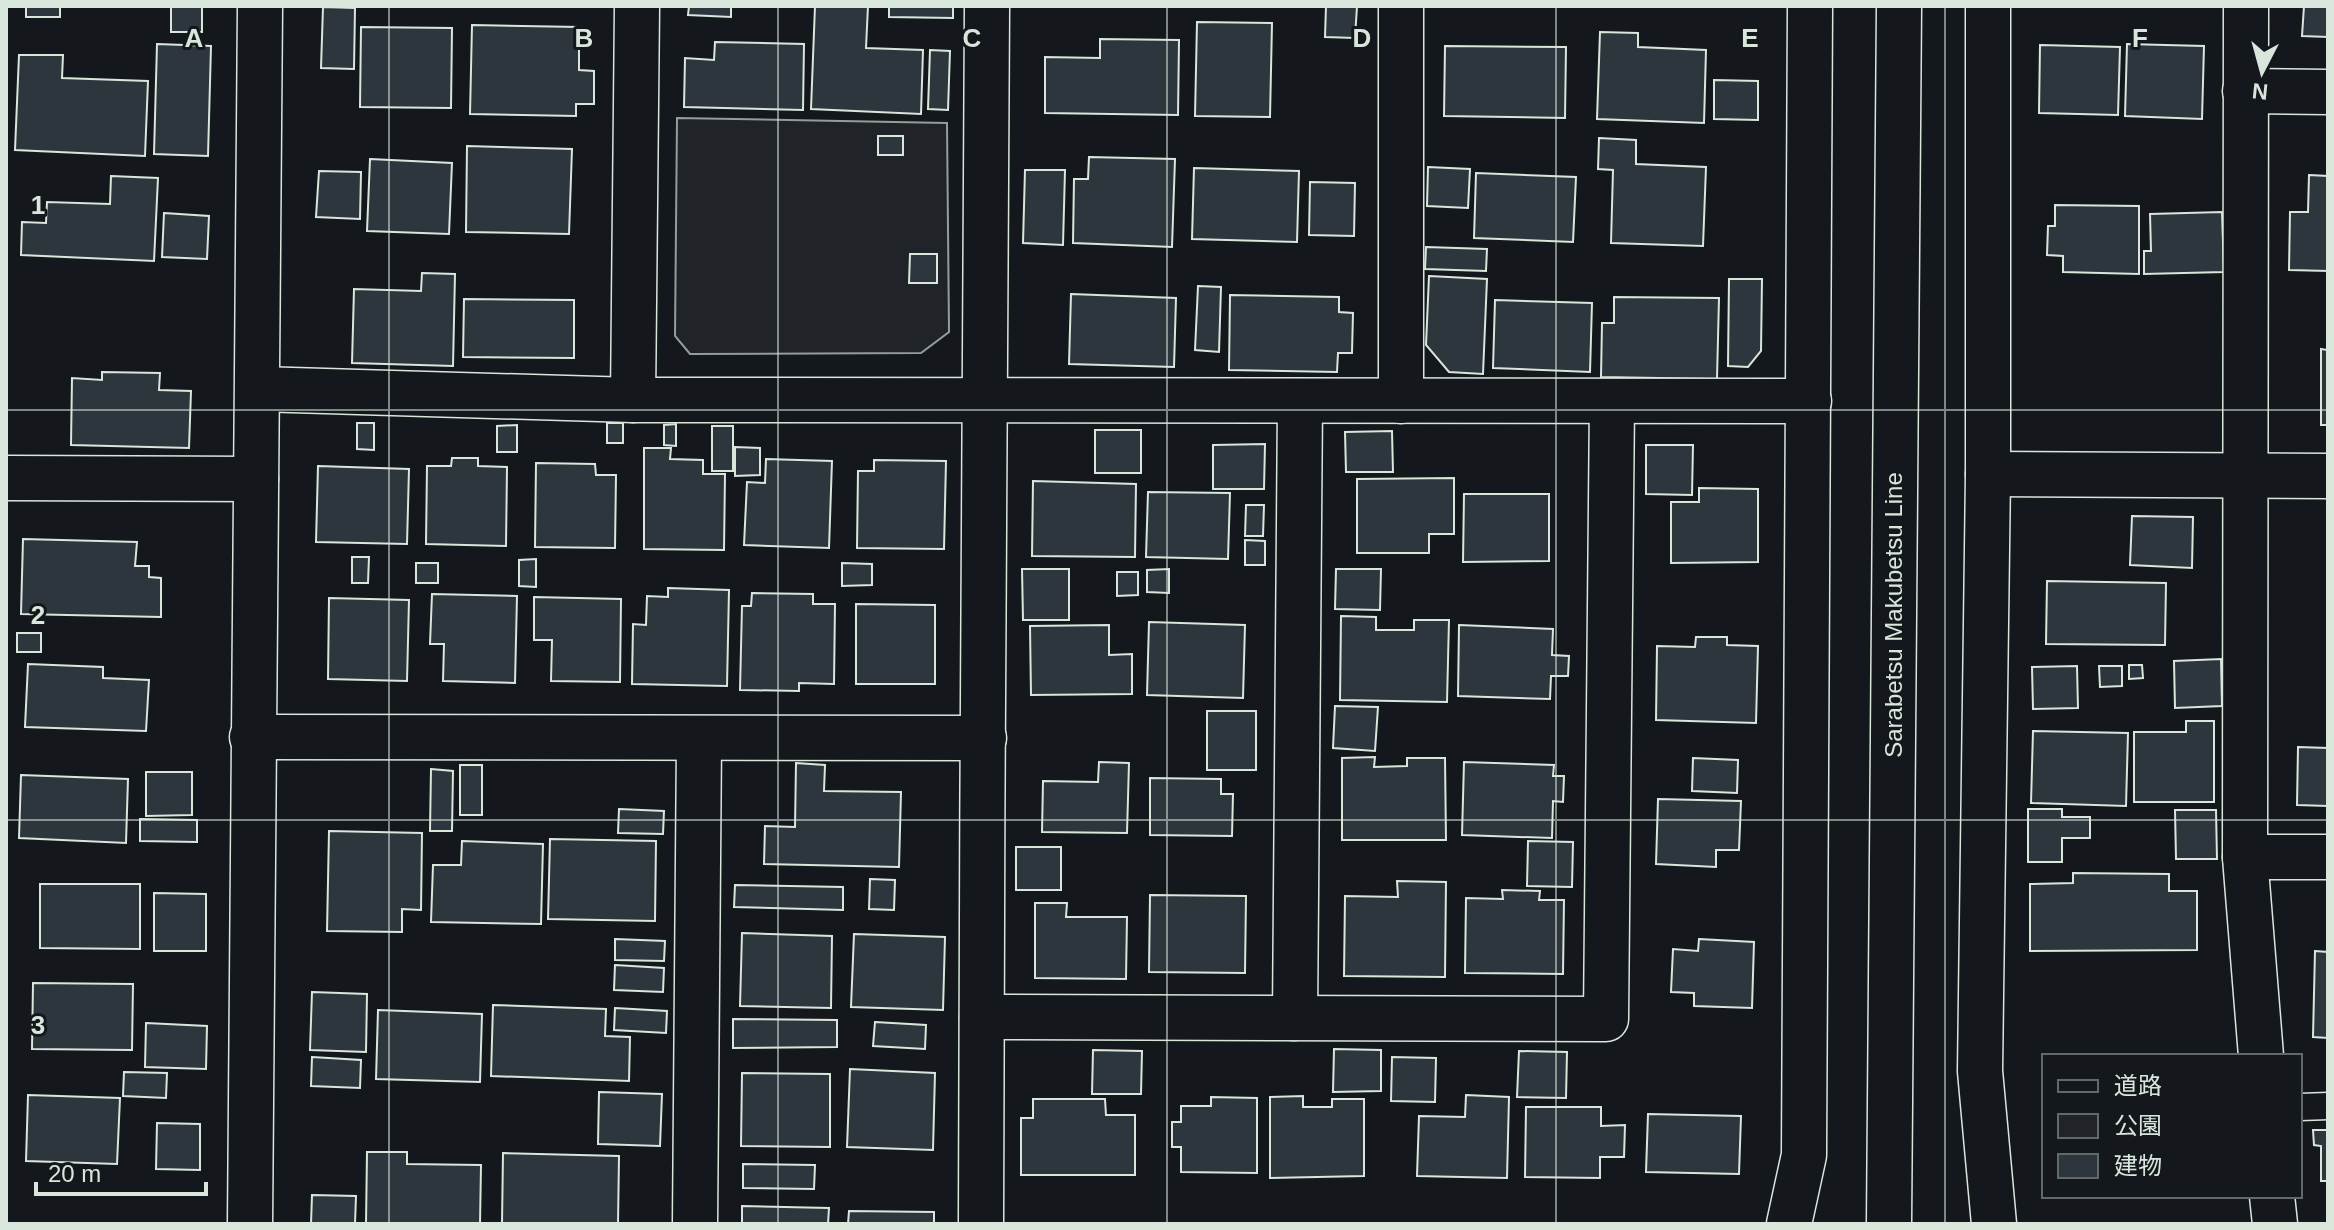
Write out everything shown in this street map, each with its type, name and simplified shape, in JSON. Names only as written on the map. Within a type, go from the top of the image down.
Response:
[{"type":"street","points":[[250,1224],[260,6]]},
{"type":"street","points":[[633,400],[637,6]]},
{"type":"street","points":[[981,1224],[984,738],[982,401],[987,6]]},
{"type":"street","points":[[1401,6],[1401,401]]},
{"type":"street","points":[[1789,1224],[1804,1155],[1810,6]]},
{"type":"street","name":"Sarabetsu Makubetsu Line","points":[[1889,1224],[1899,6]]},
{"type":"street","points":[[1988,6],[1988,474],[1980,1071],[1994,1224]]},
{"type":"street","points":[[2246,6],[2245,857],[2261,1054]]},
{"type":"street","points":[[2245,91],[2328,92]]},
{"type":"street","points":[[258,389],[633,400],[1809,401]]},
{"type":"street","points":[[1295,1018],[1300,401]]},
{"type":"street","points":[[982,1017],[1606,1019],[1612,401]]},
{"type":"street","points":[[1988,474],[2328,476]]},
{"type":"street","points":[[6,478],[256,479]]},
{"type":"street","points":[[252,737],[984,738]]},
{"type":"street","points":[[695,1224],[699,739]]},
{"type":"street","points":[[2245,857],[2328,857]]},
{"type":"street","points":[[2272,1198],[2275,1224]]},
{"type":"lane","points":[[2302,1107],[2328,1106]]},
{"type":"green space","points":[[677,118],[947,123],[949,332],[921,353],[690,354],[675,336]]},
{"type":"building","points":[[26,6],[60,6],[60,17],[26,17]]},
{"type":"building","points":[[171,6],[202,6],[202,32],[171,32]]},
{"type":"building","points":[[689,6],[731,6],[731,17],[688,15]]},
{"type":"building","points":[[815,6],[868,6],[866,48],[923,50],[921,114],[811,109]]},
{"type":"building","points":[[889,6],[953,6],[953,18],[889,17]]},
{"type":"building","points":[[1326,6],[1357,6],[1355,38],[1325,37]]},
{"type":"building","points":[[2304,6],[2328,6],[2328,37],[2302,36]]},
{"type":"building","points":[[323,7],[355,8],[354,69],[321,68]]},
{"type":"building","points":[[1197,22],[1272,23],[1270,117],[1195,116]]},
{"type":"building","points":[[472,25],[579,27],[579,70],[594,71],[594,104],[576,104],[576,116],[470,114]]},
{"type":"building","points":[[361,27],[452,28],[451,108],[360,107]]},
{"type":"building","points":[[1600,32],[1638,33],[1638,47],[1706,50],[1704,123],[1597,119]]},
{"type":"building","points":[[1100,39],[1179,40],[1178,115],[1045,113],[1045,57],[1100,58]]},
{"type":"building","points":[[715,42],[804,44],[803,110],[684,107],[685,58],[714,60]]},
{"type":"building","points":[[157,44],[211,46],[208,156],[154,154]]},
{"type":"building","points":[[2127,44],[2204,46],[2202,119],[2125,116]]},
{"type":"building","points":[[2040,45],[2120,47],[2118,115],[2039,113]]},
{"type":"building","points":[[1445,46],[1566,47],[1565,118],[1444,116]]},
{"type":"building","points":[[930,50],[950,51],[948,110],[928,109]]},
{"type":"building","points":[[19,55],[63,55],[62,78],[148,81],[145,156],[15,150]]},
{"type":"building","points":[[1714,80],[1758,81],[1758,120],[1714,119]]},
{"type":"building","points":[[878,136],[903,136],[903,155],[878,155]]},
{"type":"building","points":[[1599,138],[1636,140],[1636,164],[1706,167],[1703,246],[1611,243],[1613,170],[1598,169]]},
{"type":"building","points":[[467,146],[572,149],[569,234],[466,232]]},
{"type":"building","points":[[1089,157],[1175,159],[1172,247],[1073,243],[1074,179],[1088,179]]},
{"type":"building","points":[[370,159],[452,163],[449,234],[367,231]]},
{"type":"building","points":[[1428,167],[1470,169],[1468,208],[1427,206]]},
{"type":"building","points":[[1194,168],[1299,171],[1297,242],[1192,239]]},
{"type":"building","points":[[1025,170],[1065,170],[1063,245],[1023,243]]},
{"type":"building","points":[[319,171],[361,172],[360,219],[316,217]]},
{"type":"building","points":[[1476,173],[1576,177],[1573,242],[1474,238]]},
{"type":"building","points":[[2309,175],[2328,176],[2328,271],[2289,270],[2290,212],[2308,212]]},
{"type":"building","points":[[111,176],[158,178],[154,261],[21,255],[22,222],[46,223],[47,202],[110,204]]},
{"type":"building","points":[[1310,182],[1355,183],[1354,236],[1309,235]]},
{"type":"building","points":[[2055,205],[2139,206],[2139,274],[2063,272],[2063,256],[2047,255],[2048,226],[2055,226]]},
{"type":"building","points":[[2222,212],[2224,272],[2144,274],[2144,251],[2151,251],[2150,214]]},
{"type":"building","points":[[164,213],[209,216],[207,259],[162,257]]},
{"type":"building","points":[[1426,247],[1487,249],[1486,271],[1425,269]]},
{"type":"building","points":[[910,254],[937,254],[937,283],[909,283]]},
{"type":"building","points":[[422,273],[455,274],[453,366],[352,363],[354,289],[421,291]]},
{"type":"building","points":[[1429,276],[1487,279],[1483,374],[1449,372],[1426,345]]},
{"type":"building","points":[[1729,279],[1762,279],[1761,351],[1748,367],[1728,366]]},
{"type":"building","points":[[1198,286],[1221,287],[1219,352],[1195,350]]},
{"type":"building","points":[[1071,294],[1176,298],[1174,367],[1069,364]]},
{"type":"building","points":[[1230,295],[1339,297],[1339,312],[1353,313],[1352,353],[1338,353],[1337,372],[1229,370]]},
{"type":"building","points":[[1614,297],[1719,298],[1717,379],[1601,377],[1602,323],[1614,323]]},
{"type":"building","points":[[464,299],[574,300],[574,358],[463,357]]},
{"type":"building","points":[[1495,300],[1592,303],[1590,372],[1493,368]]},
{"type":"building","points":[[2321,349],[2328,350],[2328,425],[2321,425]]},
{"type":"building","points":[[102,372],[160,373],[159,390],[191,391],[189,448],[71,445],[72,378],[102,380]]},
{"type":"building","points":[[357,423],[374,423],[374,450],[357,449]]},
{"type":"building","points":[[607,423],[623,423],[623,443],[607,443]]},
{"type":"building","points":[[676,424],[676,446],[664,445],[664,425]]},
{"type":"building","points":[[517,425],[517,452],[497,452],[497,426]]},
{"type":"building","points":[[712,426],[733,426],[733,471],[712,471]]},
{"type":"building","points":[[1095,430],[1141,430],[1141,473],[1095,473]]},
{"type":"building","points":[[1392,431],[1393,472],[1346,472],[1345,432]]},
{"type":"building","points":[[1265,444],[1264,489],[1213,489],[1213,445]]},
{"type":"building","points":[[1646,445],[1693,445],[1692,495],[1646,494]]},
{"type":"building","points":[[735,447],[760,448],[760,475],[735,476]]},
{"type":"building","points":[[644,448],[671,448],[670,459],[703,460],[703,474],[725,474],[724,550],[644,549]]},
{"type":"building","points":[[452,458],[478,458],[478,466],[507,467],[506,546],[426,544],[427,466],[451,466]]},
{"type":"building","points":[[766,459],[832,461],[829,548],[744,545],[747,482],[765,483]]},
{"type":"building","points":[[874,460],[946,461],[944,549],[857,548],[858,471],[874,471]]},
{"type":"building","points":[[536,463],[595,464],[596,475],[616,475],[615,548],[535,547]]},
{"type":"building","points":[[318,466],[409,469],[407,544],[316,542]]},
{"type":"building","points":[[1454,478],[1454,534],[1429,534],[1429,553],[1357,553],[1357,479]]},
{"type":"building","points":[[1033,481],[1136,484],[1135,557],[1032,556]]},
{"type":"building","points":[[1699,488],[1758,489],[1758,562],[1671,563],[1671,502],[1699,502]]},
{"type":"building","points":[[1148,492],[1230,493],[1228,559],[1146,557]]},
{"type":"building","points":[[1464,494],[1549,494],[1549,561],[1463,562]]},
{"type":"building","points":[[1246,505],[1264,505],[1263,536],[1245,536]]},
{"type":"building","points":[[2132,516],[2193,517],[2192,568],[2130,565]]},
{"type":"building","points":[[23,539],[137,542],[135,566],[149,566],[149,577],[161,578],[161,617],[21,614]]},
{"type":"building","points":[[1245,540],[1265,541],[1265,565],[1245,565]]},
{"type":"building","points":[[352,557],[369,557],[368,583],[352,583]]},
{"type":"building","points":[[536,559],[536,587],[519,586],[519,560]]},
{"type":"building","points":[[416,563],[438,563],[438,583],[416,583]]},
{"type":"building","points":[[842,563],[872,564],[872,585],[842,586]]},
{"type":"building","points":[[1022,569],[1069,569],[1069,620],[1023,620]]},
{"type":"building","points":[[1169,569],[1169,593],[1147,592],[1147,570]]},
{"type":"building","points":[[1336,569],[1381,569],[1380,610],[1335,609]]},
{"type":"building","points":[[1117,572],[1138,572],[1138,595],[1117,596]]},
{"type":"building","points":[[2047,581],[2166,583],[2165,645],[2046,644]]},
{"type":"building","points":[[668,588],[729,590],[727,686],[632,684],[633,624],[646,625],[647,596],[668,597]]},
{"type":"building","points":[[752,593],[813,594],[813,604],[835,604],[834,684],[799,683],[799,691],[740,690],[742,606],[751,606]]},
{"type":"building","points":[[432,594],[517,596],[515,683],[443,681],[444,644],[430,644]]},
{"type":"building","points":[[534,597],[621,599],[620,682],[551,681],[552,640],[534,640]]},
{"type":"building","points":[[329,598],[409,600],[407,681],[328,679]]},
{"type":"building","points":[[856,604],[935,605],[935,684],[856,684]]},
{"type":"building","points":[[1341,616],[1376,617],[1376,630],[1414,630],[1414,620],[1449,620],[1447,702],[1340,700]]},
{"type":"building","points":[[1149,622],[1245,625],[1243,698],[1147,695]]},
{"type":"building","points":[[1109,625],[1109,655],[1132,654],[1132,694],[1031,695],[1030,626]]},
{"type":"building","points":[[1459,625],[1553,629],[1552,655],[1569,656],[1568,676],[1551,676],[1550,699],[1458,696]]},
{"type":"building","points":[[17,633],[41,633],[41,652],[17,652]]},
{"type":"building","points":[[1696,637],[1727,637],[1727,645],[1758,646],[1756,723],[1656,720],[1657,646],[1695,647]]},
{"type":"building","points":[[2221,659],[2222,706],[2175,708],[2174,661]]},
{"type":"building","points":[[28,664],[103,667],[103,678],[149,680],[146,731],[25,727]]},
{"type":"building","points":[[2129,665],[2142,665],[2143,678],[2129,679]]},
{"type":"building","points":[[2077,666],[2078,708],[2033,709],[2032,667]]},
{"type":"building","points":[[2099,666],[2122,666],[2122,686],[2100,687]]},
{"type":"building","points":[[1335,706],[1378,707],[1375,751],[1333,748]]},
{"type":"building","points":[[1207,711],[1256,711],[1256,770],[1207,770]]},
{"type":"building","points":[[2186,721],[2214,721],[2214,802],[2134,802],[2134,732],[2186,732]]},
{"type":"building","points":[[2033,731],[2128,733],[2126,806],[2031,803]]},
{"type":"building","points":[[2298,747],[2328,748],[2328,806],[2297,805]]},
{"type":"building","points":[[1375,757],[1374,767],[1407,766],[1407,758],[1445,758],[1446,840],[1342,840],[1342,758]]},
{"type":"building","points":[[1693,758],[1738,760],[1737,793],[1692,791]]},
{"type":"building","points":[[1099,762],[1129,763],[1127,833],[1042,832],[1043,781],[1098,782]]},
{"type":"building","points":[[1464,762],[1554,765],[1553,776],[1564,776],[1563,802],[1553,801],[1552,838],[1462,835]]},
{"type":"building","points":[[796,763],[825,765],[824,791],[901,792],[899,867],[764,864],[765,826],[795,827]]},
{"type":"building","points":[[460,765],[482,765],[482,815],[460,815]]},
{"type":"building","points":[[431,769],[453,771],[452,831],[430,831]]},
{"type":"building","points":[[146,772],[192,772],[192,815],[146,816]]},
{"type":"building","points":[[21,775],[128,779],[126,843],[19,838]]},
{"type":"building","points":[[1150,778],[1221,779],[1221,794],[1233,794],[1232,836],[1150,835]]},
{"type":"building","points":[[1658,799],[1741,801],[1739,850],[1716,850],[1716,867],[1656,864]]},
{"type":"building","points":[[619,809],[664,811],[663,834],[618,833]]},
{"type":"building","points":[[2028,809],[2062,809],[2062,817],[2090,817],[2090,838],[2062,838],[2062,862],[2028,862]]},
{"type":"building","points":[[2175,810],[2216,810],[2217,859],[2176,859]]},
{"type":"building","points":[[140,819],[197,820],[197,842],[140,841]]},
{"type":"building","points":[[329,831],[422,833],[421,910],[402,909],[402,932],[327,931]]},
{"type":"building","points":[[550,839],[656,841],[655,921],[548,919]]},
{"type":"building","points":[[462,841],[543,844],[541,924],[431,922],[433,865],[461,865]]},
{"type":"building","points":[[1528,841],[1573,842],[1572,887],[1527,886]]},
{"type":"building","points":[[1016,847],[1061,847],[1061,890],[1016,890]]},
{"type":"building","points":[[2073,873],[2169,874],[2169,891],[2197,891],[2197,950],[2030,951],[2030,884],[2073,883]]},
{"type":"building","points":[[870,879],[895,880],[894,910],[869,909]]},
{"type":"building","points":[[1397,881],[1446,882],[1445,977],[1344,976],[1345,896],[1398,897]]},
{"type":"building","points":[[40,884],[140,884],[140,949],[40,948]]},
{"type":"building","points":[[735,885],[843,887],[843,910],[734,907]]},
{"type":"building","points":[[1502,890],[1540,891],[1539,900],[1564,900],[1563,974],[1465,973],[1466,898],[1503,899]]},
{"type":"building","points":[[154,893],[206,894],[206,951],[154,951]]},
{"type":"building","points":[[1150,895],[1246,896],[1245,973],[1149,972]]},
{"type":"building","points":[[1035,903],[1067,903],[1066,917],[1127,917],[1126,979],[1035,978]]},
{"type":"building","points":[[742,933],[832,936],[831,1008],[740,1006]]},
{"type":"building","points":[[854,934],[945,937],[943,1010],[851,1007]]},
{"type":"building","points":[[615,939],[665,941],[664,961],[615,960]]},
{"type":"building","points":[[1699,939],[1754,942],[1752,1008],[1694,1006],[1694,993],[1671,992],[1673,949],[1698,951]]},
{"type":"building","points":[[2315,951],[2328,952],[2328,1038],[2313,1037]]},
{"type":"building","points":[[615,965],[664,968],[663,992],[614,990]]},
{"type":"building","points":[[33,983],[133,984],[132,1050],[32,1049]]},
{"type":"building","points":[[312,992],[367,994],[366,1052],[310,1050]]},
{"type":"building","points":[[493,1005],[606,1009],[605,1036],[630,1037],[629,1081],[491,1076]]},
{"type":"building","points":[[615,1008],[667,1011],[666,1033],[614,1030]]},
{"type":"building","points":[[378,1010],[482,1014],[480,1082],[376,1079]]},
{"type":"building","points":[[733,1019],[837,1020],[837,1047],[733,1048]]},
{"type":"building","points":[[875,1022],[926,1025],[925,1049],[873,1046]]},
{"type":"building","points":[[146,1023],[207,1026],[206,1069],[145,1067]]},
{"type":"building","points":[[1334,1049],[1381,1050],[1381,1091],[1333,1092]]},
{"type":"building","points":[[1093,1050],[1142,1051],[1141,1094],[1092,1094]]},
{"type":"building","points":[[1519,1051],[1567,1052],[1566,1098],[1517,1097]]},
{"type":"building","points":[[312,1057],[361,1060],[360,1088],[311,1086]]},
{"type":"building","points":[[1392,1057],[1436,1058],[1435,1102],[1391,1101]]},
{"type":"building","points":[[850,1069],[935,1073],[933,1150],[847,1147]]},
{"type":"building","points":[[124,1072],[167,1073],[166,1098],[123,1096]]},
{"type":"building","points":[[742,1073],[830,1074],[830,1147],[741,1146]]},
{"type":"building","points":[[599,1092],[662,1094],[660,1146],[598,1144]]},
{"type":"building","points":[[28,1095],[120,1098],[117,1164],[26,1161]]},
{"type":"building","points":[[1466,1095],[1509,1097],[1507,1178],[1417,1176],[1419,1116],[1465,1117]]},
{"type":"building","points":[[1303,1096],[1303,1107],[1332,1107],[1332,1099],[1364,1099],[1364,1176],[1270,1178],[1270,1097]]},
{"type":"building","points":[[1211,1097],[1257,1098],[1257,1173],[1181,1172],[1181,1147],[1172,1147],[1172,1122],[1181,1122],[1181,1106],[1211,1106]]},
{"type":"building","points":[[1033,1099],[1105,1099],[1106,1115],[1135,1115],[1135,1175],[1021,1175],[1021,1118],[1033,1118]]},
{"type":"building","points":[[1526,1107],[1601,1107],[1601,1126],[1625,1125],[1624,1157],[1600,1157],[1600,1178],[1525,1177]]},
{"type":"building","points":[[1648,1114],[1741,1116],[1739,1174],[1646,1172]]},
{"type":"building","points":[[157,1123],[200,1124],[200,1170],[156,1169]]},
{"type":"building","points":[[2313,1130],[2328,1130],[2328,1181],[2321,1181],[2321,1146],[2314,1145]]},
{"type":"building","points":[[367,1152],[407,1152],[407,1164],[481,1165],[480,1224],[366,1224]]},
{"type":"building","points":[[503,1153],[619,1156],[618,1224],[502,1224]]},
{"type":"building","points":[[743,1164],[815,1165],[814,1189],[743,1188]]},
{"type":"building","points":[[312,1195],[356,1196],[355,1224],[311,1224]]},
{"type":"building","points":[[742,1206],[829,1208],[828,1224],[742,1224]]},
{"type":"building","points":[[849,1211],[934,1212],[934,1224],[848,1224]]}]
